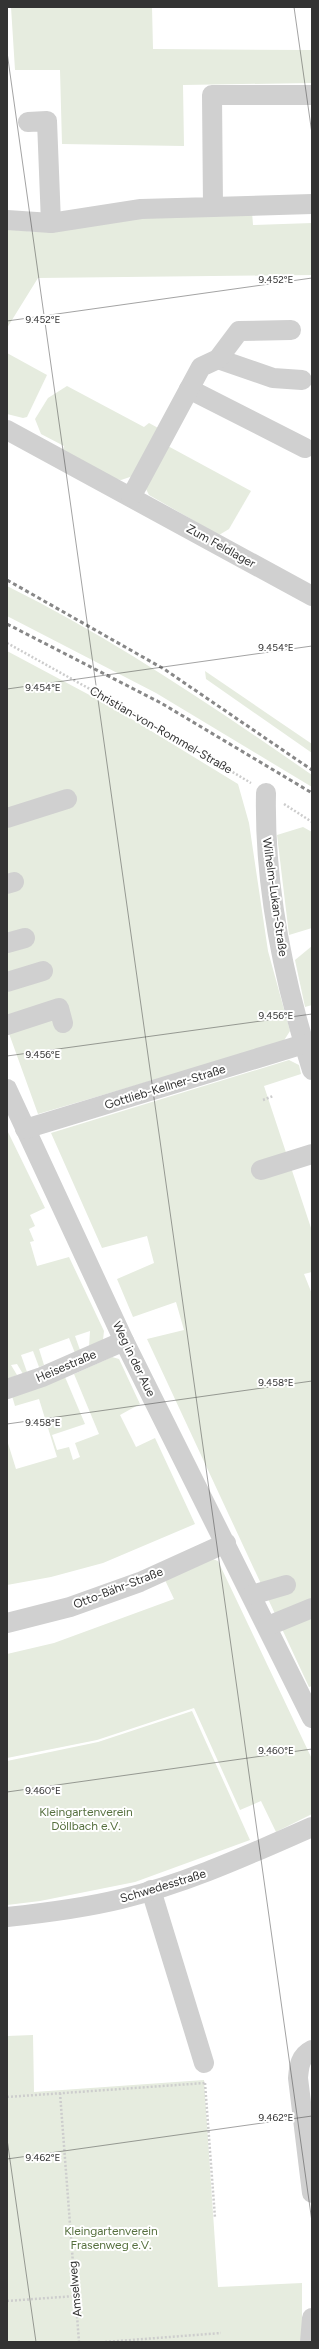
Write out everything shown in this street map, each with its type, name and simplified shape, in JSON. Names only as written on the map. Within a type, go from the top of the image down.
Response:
[{"type":"street","points":[[213,207],[212,95],[312,95]]},
{"type":"street","points":[[28,122],[47,121],[51,223]]},
{"type":"street","points":[[7,220],[51,223],[141,209],[312,204]]},
{"type":"street","points":[[131,496],[189,389],[239,331],[291,330]]},
{"type":"street","points":[[210,363],[273,378],[302,380]]},
{"type":"street","points":[[189,389],[304,448]]},
{"type":"street","name":"Zum Feldlager","points":[[7,430],[131,496],[312,596]]},
{"type":"street","name":"Wilhelm-Lukan-Straße","points":[[266,793],[265,836],[278,936],[304,1044],[312,1070]]},
{"type":"street","points":[[7,818],[67,799]]},
{"type":"street","points":[[7,982],[43,971]]},
{"type":"street","points":[[7,1025],[59,1008],[63,1023]]},
{"type":"street","name":"Gottlieb-Kellner-Straße","points":[[25,1129],[304,1044]]},
{"type":"street","name":"Weg in der Aue","points":[[7,1091],[124,1341],[268,1626],[307,1694],[312,1718]]},
{"type":"street","points":[[261,1170],[312,1154]]},
{"type":"street","name":"Heisestraße","points":[[7,1389],[42,1378],[124,1341]]},
{"type":"street","name":"Otto-Bähr-Straße","points":[[7,1623],[70,1607],[119,1589],[226,1543]]},
{"type":"street","points":[[252,1595],[286,1585]]},
{"type":"street","points":[[268,1626],[312,1608]]},
{"type":"street","name":"Schwedesstraße","points":[[7,1917],[50,1912],[122,1899],[209,1872],[312,1827]]},
{"type":"street","points":[[151,1890],[204,2063]]},
{"type":"street","points":[[312,2050],[306,2053],[299,2064],[298,2078],[312,2192]]},
{"type":"street","points":[[310,2342],[312,2318]]},
{"type":"path","name":"Christian-von-Rommel-Straße","points":[[7,643],[200,752],[312,822]]},
{"type":"path","points":[[263,1100],[274,1096]]},
{"type":"path","points":[[204,2063],[215,2218]]},
{"type":"path","points":[[7,2097],[205,2083]]},
{"type":"path","name":"Amselweg","points":[[60,2093],[79,2342]]},
{"type":"path","points":[[7,2301],[75,2296]]},
{"type":"path","points":[[105,2342],[221,2333]]},
{"type":"green space","points":[[11,7],[152,7],[153,49],[312,50],[312,83],[183,85],[184,146],[62,144],[60,70],[15,70]]},
{"type":"green space","points":[[252,212],[253,225],[312,223],[312,275],[38,278],[7,328],[7,229],[53,232],[147,214]]},
{"type":"green space","points":[[7,353],[47,375],[27,417],[23,418],[7,414]]},
{"type":"green space","points":[[67,386],[144,427],[149,423],[160,429],[133,476],[121,480],[114,479],[63,451],[64,446],[41,434],[35,419],[48,398]]},
{"type":"green space","points":[[166,445],[251,491],[229,529],[219,535],[149,495],[146,489]]},
{"type":"green space","points":[[7,586],[86,628],[201,699],[312,775],[312,787],[156,693],[7,616]]},
{"type":"green space","points":[[7,651],[112,707],[238,784],[249,823],[268,951],[290,1031],[283,1042],[38,1114],[7,1028]]},
{"type":"green space","points":[[205,671],[312,744],[312,753],[206,679]]},
{"type":"green space","points":[[303,827],[312,832],[312,928],[289,935],[277,835]]},
{"type":"green space","points":[[312,946],[312,1005],[305,1007],[295,960]]},
{"type":"green space","points":[[289,1060],[299,1065],[301,1074],[264,1086],[312,1231],[312,1272],[304,1274],[312,1294],[312,1686],[309,1687],[147,1339],[184,1330],[176,1302],[133,1317],[117,1279],[154,1263],[147,1236],[102,1248],[51,1133]]},
{"type":"green space","points":[[7,1130],[45,1208],[30,1215],[35,1226],[29,1229],[34,1241],[30,1242],[37,1266],[69,1257],[104,1331],[103,1340],[89,1347],[90,1331],[75,1336],[80,1350],[75,1353],[69,1338],[39,1349],[44,1365],[39,1367],[33,1351],[21,1355],[27,1372],[23,1374],[17,1364],[11,1365],[17,1375],[8,1379]]},
{"type":"green space","points":[[112,1357],[119,1359],[140,1404],[120,1415],[136,1447],[155,1438],[195,1524],[103,1563],[51,1577],[7,1585],[7,1440],[16,1469],[57,1457],[39,1399],[15,1406],[12,1396],[65,1377],[85,1424],[52,1435],[57,1450],[69,1447],[73,1460],[80,1457],[75,1443],[99,1434],[74,1374]]},
{"type":"green space","points":[[210,1558],[218,1561],[312,1759],[312,1814],[276,1832],[261,1801],[240,1810],[194,1708],[97,1740],[7,1758],[7,1654],[54,1643],[174,1599],[165,1580]]},
{"type":"green space","name":"Kleingartenverein Döllbach e.V.","points":[[192,1711],[250,1840],[135,1882],[40,1901],[7,1905],[7,1761],[98,1742]]},
{"type":"green space","name":"Kleingartenverein Frasenweg e.V.","points":[[33,2035],[34,2092],[204,2080],[218,2287],[302,2283],[302,2342],[7,2342],[7,2036]]},
{"type":"railway","points":[[7,580],[164,669],[312,770]]},
{"type":"railway","points":[[7,624],[161,703],[312,793]]}]
